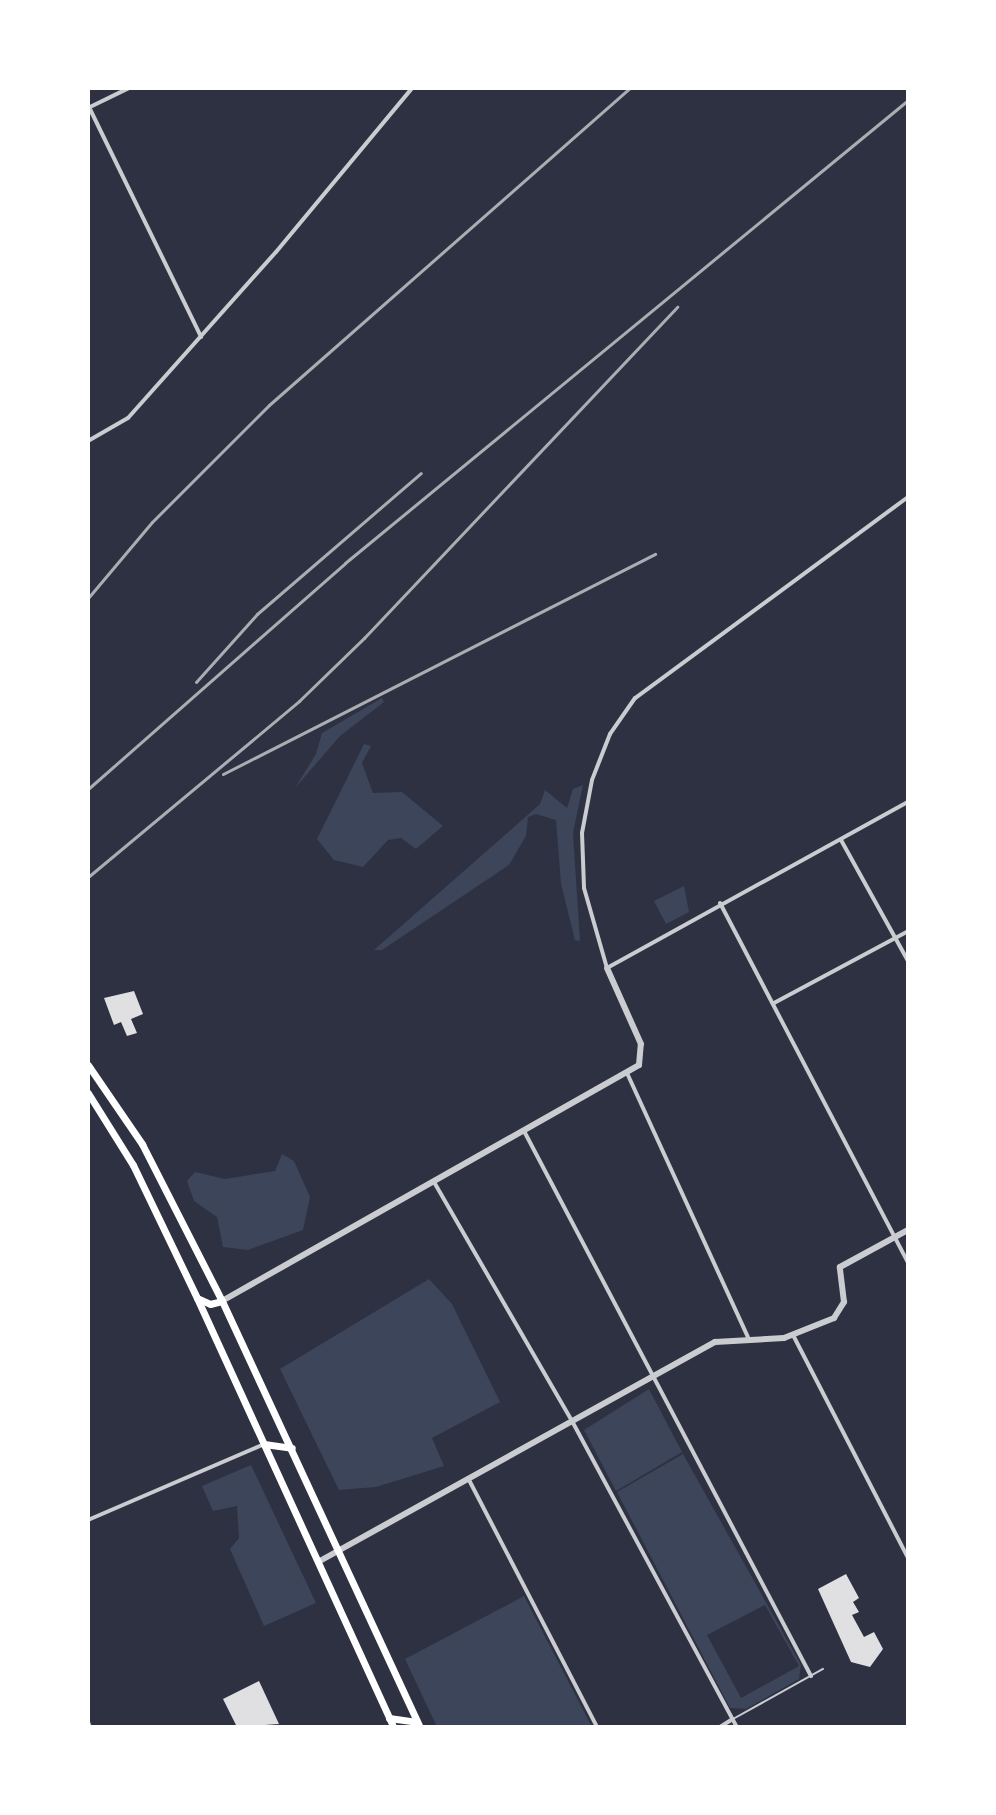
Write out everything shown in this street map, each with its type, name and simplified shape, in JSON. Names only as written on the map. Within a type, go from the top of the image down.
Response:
[{"type":"main road","points":[[88,1065],[136,1134],[222,1301],[419,1724]]},
{"type":"main road","points":[[88,1093],[133,1165],[197,1298],[393,1727]]},
{"type":"main road","points":[[197,1298],[210,1304],[222,1301]]},
{"type":"main road","points":[[264,1444],[292,1448]]},
{"type":"main road","points":[[389,1718],[419,1724]]},
{"type":"street","points":[[129,88],[88,107],[201,337]]},
{"type":"street","points":[[88,441],[128,418],[201,337],[412,88]]},
{"type":"street","points":[[222,1301],[639,1065],[642,1047],[607,968],[586,902],[582,833],[592,780],[610,734],[635,698],[908,497]]},
{"type":"street","points":[[607,968],[908,802]]},
{"type":"street","points":[[841,840],[908,961]]},
{"type":"street","points":[[720,903],[908,1262]]},
{"type":"street","points":[[774,1003],[908,931]]},
{"type":"street","points":[[627,1073],[748,1337]]},
{"type":"street","points":[[524,1131],[811,1676]]},
{"type":"street","points":[[434,1182],[572,1421],[737,1727]]},
{"type":"street","points":[[318,1562],[715,1342],[793,1335],[841,1311],[840,1267],[908,1230]]},
{"type":"street","points":[[793,1335],[908,1558]]},
{"type":"street","points":[[88,1520],[264,1444]]},
{"type":"street","points":[[468,1478],[597,1727]]},
{"type":"street","points":[[720,1727],[733,1719]]},
{"type":"lane","points":[[733,1719],[823,1669]]},
{"type":"shaded area","points":[[382,698],[384,702],[340,736],[295,788],[316,754],[322,733]]},
{"type":"shaded area","points":[[364,744],[371,746],[362,763],[373,793],[402,792],[443,826],[416,849],[401,838],[388,840],[363,867],[334,860],[317,839]]},
{"type":"shaded area","points":[[583,785],[573,833],[580,941],[575,940],[561,884],[556,820],[536,814],[528,817],[526,836],[509,865],[382,950],[374,950],[540,804],[545,790],[567,808],[573,789]]},
{"type":"shaded area","points":[[684,886],[689,912],[666,924],[654,901]]},
{"type":"shaded area","points":[[282,1154],[294,1161],[310,1197],[303,1230],[248,1250],[223,1247],[217,1217],[194,1201],[187,1181],[195,1172],[225,1179],[275,1171]]},
{"type":"shaded area","points":[[429,1279],[452,1304],[500,1402],[432,1438],[444,1466],[376,1487],[339,1490],[280,1369]]},
{"type":"shaded area","points":[[649,1389],[682,1452],[616,1491],[584,1430]]},
{"type":"shaded area","points":[[683,1454],[801,1665],[799,1679],[746,1709],[730,1708],[617,1492]],"holes":[[[765,1605],[799,1666],[741,1698],[707,1635]]]},
{"type":"shaded area","points":[[251,1465],[316,1603],[264,1626],[230,1549],[239,1538],[237,1506],[213,1511],[202,1486]]},
{"type":"shaded area","points":[[524,1596],[592,1727],[437,1727],[405,1659]]},
{"type":"building","points":[[134,991],[143,1014],[131,1019],[137,1033],[127,1036],[121,1022],[114,1025],[104,998]]},
{"type":"building","points":[[846,1574],[859,1598],[853,1602],[859,1612],[852,1615],[864,1637],[874,1632],[883,1649],[870,1667],[851,1662],[818,1589]]},
{"type":"building","points":[[259,1681],[279,1724],[237,1727],[223,1699]]},
{"type":"railway","points":[[88,598],[152,522],[269,405],[630,88]]},
{"type":"railway","points":[[88,789],[345,563],[908,100]]},
{"type":"railway","points":[[88,877],[299,701],[364,638],[677,307]]},
{"type":"railway","points":[[196,682],[257,614],[421,473]]},
{"type":"railway","points":[[223,774],[655,554]]}]
